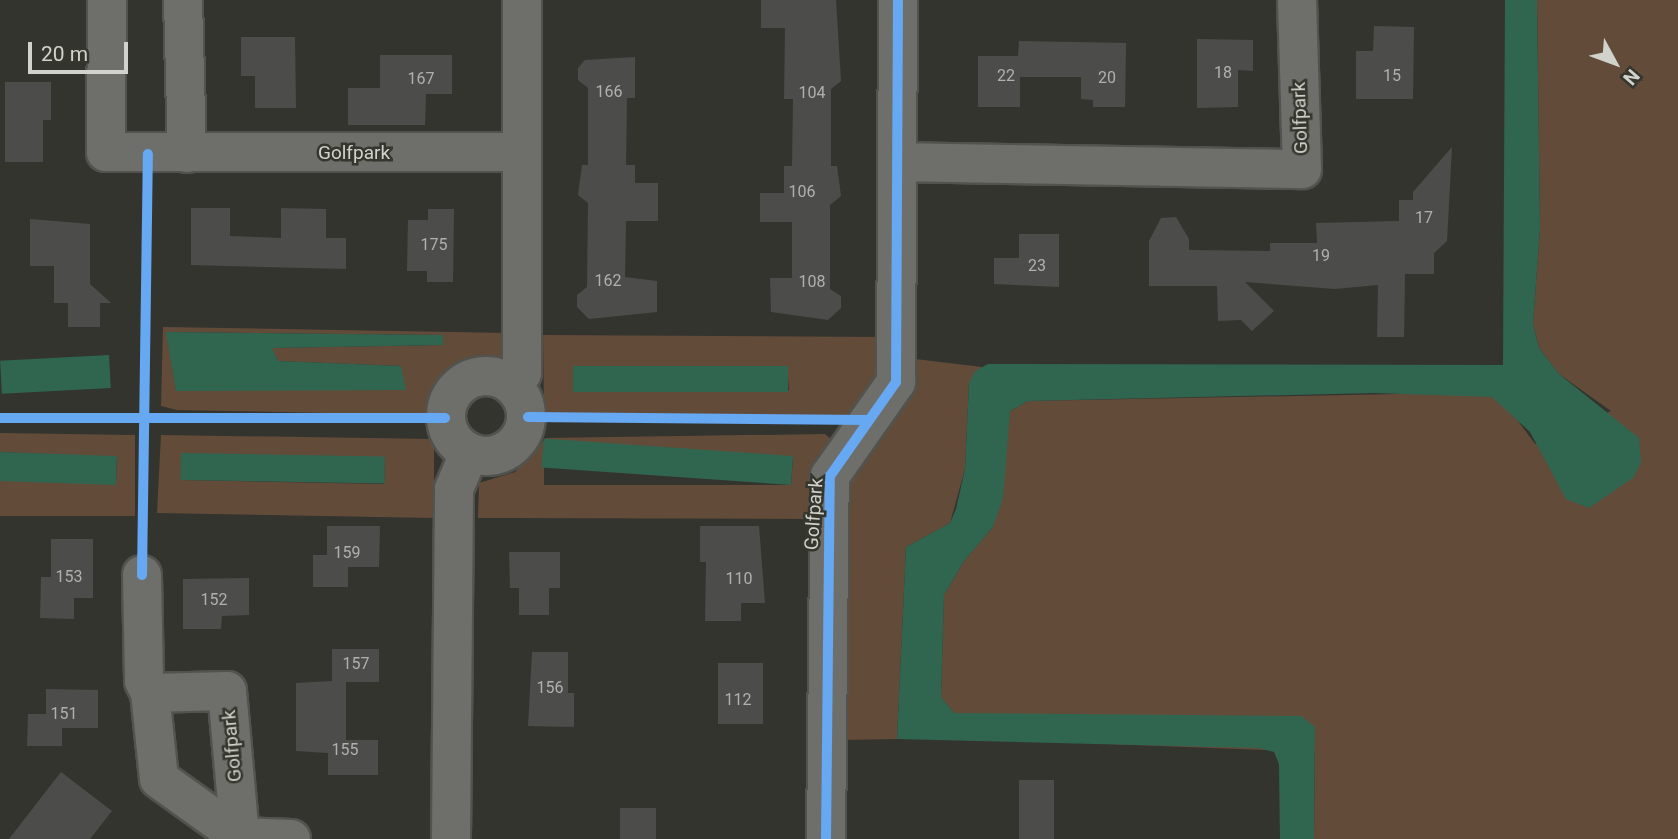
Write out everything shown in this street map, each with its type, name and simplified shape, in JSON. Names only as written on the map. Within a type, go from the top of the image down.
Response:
[{"type":"street","name":"Golfpark","points":[[107,0],[106,152],[521,152]]},
{"type":"street","points":[[183,0],[187,153]]},
{"type":"street","points":[[512,384],[522,373],[522,0]]},
{"type":"street","name":"Golfpark","points":[[826,839],[830,476],[896,382],[898,0]]},
{"type":"street","name":"Golfpark","points":[[898,162],[1302,169],[1297,0]]},
{"type":"street","points":[[491,375],[512,384],[524,398],[528,417],[518,442],[496,456],[469,454],[448,433],[444,418],[450,395],[467,379],[491,375]]},
{"type":"street","points":[[451,839],[454,489],[469,454]]},
{"type":"street","points":[[142,575],[144,681],[150,693],[159,779],[240,837],[291,839]]},
{"type":"street","name":"Golfpark","points":[[150,693],[227,691],[240,837]]},
{"type":"shaded area","points":[[1505,0],[1537,0],[1540,229],[1533,324],[1539,348],[1559,374],[1639,438],[1641,462],[1634,477],[1589,508],[1566,499],[1530,432],[1492,397],[1374,393],[1028,401],[1010,411],[1003,498],[993,527],[964,561],[944,595],[941,697],[954,713],[1301,716],[1315,727],[1314,839],[1280,839],[1279,764],[1274,752],[1258,748],[897,739],[906,547],[950,523],[956,509],[965,469],[969,383],[975,371],[988,364],[1503,365]]},
{"type":"shaded area","points":[[1537,0],[1678,0],[1678,839],[1314,839],[1315,752],[951,738],[954,713],[941,697],[944,595],[964,561],[993,527],[1010,411],[1028,401],[1450,393],[1492,397],[1510,410],[1535,444],[1611,411],[1559,374],[1539,348],[1533,324],[1540,229]]},
{"type":"shaded area","points":[[163,327],[507,333],[507,361],[465,366],[442,384],[428,415],[177,410],[161,406]],"holes":[[[167,332],[443,335],[443,345],[271,348],[278,361],[400,366],[405,390],[176,390]]]},
{"type":"shaded area","points":[[166,332],[443,335],[443,345],[272,348],[278,361],[401,366],[406,390],[176,391]]},
{"type":"shaded area","points":[[543,335],[882,337],[875,385],[848,418],[548,415],[544,409]],"holes":[[[574,366],[787,367],[789,390],[575,392]]]},
{"type":"shaded area","points":[[109,355],[111,388],[2,394],[0,361]]},
{"type":"shaded area","points":[[915,359],[982,367],[969,383],[965,469],[950,523],[906,547],[897,739],[841,740],[844,483],[914,387]]},
{"type":"shaded area","points":[[573,366],[788,366],[788,392],[573,392]]},
{"type":"shaded area","points":[[0,433],[135,435],[135,516],[0,516],[0,481],[116,481],[117,457],[0,452]]},
{"type":"shaded area","points":[[825,434],[832,440],[812,519],[478,518],[479,483],[515,472],[546,438]],"holes":[[[793,457],[791,485],[544,485],[544,459]]]},
{"type":"shaded area","points":[[161,435],[434,439],[434,518],[157,513]],"holes":[[[385,457],[384,484],[182,480]]]},
{"type":"shaded area","points":[[544,439],[793,456],[791,485],[542,467]]},
{"type":"shaded area","points":[[0,452],[117,456],[116,485],[0,481]]},
{"type":"shaded area","points":[[181,453],[385,457],[384,484],[181,480]]},
{"type":"building","points":[[761,0],[836,0],[841,81],[831,89],[831,166],[837,166],[841,196],[830,205],[830,289],[841,296],[841,308],[828,320],[771,312],[770,278],[792,278],[792,222],[760,222],[760,193],[784,193],[784,166],[792,166],[793,99],[784,99],[785,28],[761,28]]},
{"type":"building","points":[[1374,26],[1414,27],[1413,99],[1356,99],[1356,51],[1373,51]]},
{"type":"building","points":[[241,37],[295,37],[296,108],[255,108],[255,76],[241,76]]},
{"type":"building","points":[[1197,39],[1253,40],[1253,71],[1238,70],[1238,107],[1197,108]]},
{"type":"building","points":[[1019,41],[1126,43],[1125,107],[1093,107],[1093,100],[1081,99],[1081,77],[1020,77],[1020,107],[978,107],[978,56],[1018,56]]},
{"type":"building","points":[[380,55],[452,55],[452,94],[426,94],[425,125],[348,125],[348,88],[380,88]]},
{"type":"building","points":[[635,57],[635,98],[627,98],[626,165],[635,165],[635,183],[658,183],[658,221],[626,221],[625,277],[657,281],[657,312],[589,319],[577,307],[577,295],[587,287],[588,203],[578,195],[582,165],[588,165],[588,88],[578,80],[578,68],[585,60]]},
{"type":"building","points":[[5,82],[51,82],[51,120],[43,120],[43,162],[5,162]]},
{"type":"building","points":[[1452,147],[1447,241],[1434,253],[1434,274],[1405,274],[1404,337],[1377,337],[1378,285],[1335,289],[1245,282],[1274,311],[1252,331],[1241,320],[1218,321],[1217,286],[1149,286],[1149,241],[1161,218],[1176,217],[1189,239],[1189,250],[1270,251],[1270,243],[1317,243],[1316,223],[1399,221],[1399,200],[1413,200],[1413,192]]},
{"type":"building","points":[[191,208],[230,208],[230,236],[281,238],[281,208],[326,209],[326,238],[346,238],[346,269],[191,265]]},
{"type":"building","points":[[428,209],[454,209],[453,282],[427,282],[427,271],[407,271],[408,220],[428,220]]},
{"type":"building","points":[[30,219],[90,224],[90,284],[111,303],[100,303],[100,327],[68,327],[68,303],[54,303],[54,266],[30,266]]},
{"type":"building","points":[[1019,234],[1059,234],[1059,287],[994,284],[994,258],[1019,258]]},
{"type":"building","points":[[327,526],[380,526],[379,567],[348,567],[348,587],[313,587],[313,555],[327,555]]},
{"type":"building","points":[[700,526],[759,526],[765,603],[741,603],[741,621],[705,621],[706,562],[700,562]]},
{"type":"building","points":[[51,539],[93,539],[93,598],[74,598],[74,619],[40,618],[41,577],[51,577]]},
{"type":"building","points":[[509,552],[560,552],[560,588],[549,588],[549,615],[519,615],[519,588],[510,588]]},
{"type":"building","points":[[249,578],[249,615],[222,616],[221,629],[183,629],[183,579]]},
{"type":"building","points":[[332,649],[379,649],[379,682],[346,682],[346,740],[378,740],[378,775],[328,775],[328,753],[296,751],[296,683],[332,681]]},
{"type":"building","points":[[532,652],[568,652],[568,693],[574,693],[574,727],[528,726]]},
{"type":"building","points":[[718,663],[763,663],[763,724],[718,724]]},
{"type":"building","points":[[46,689],[98,690],[98,728],[62,728],[62,746],[27,746],[28,714],[46,714]]},
{"type":"building","points":[[61,772],[112,811],[90,839],[9,839]]},
{"type":"building","points":[[1019,780],[1054,780],[1054,839],[1019,839]]},
{"type":"building","points":[[620,808],[656,808],[656,839],[620,839]]},
{"type":"cycle path","points":[[826,839],[830,476],[896,382],[898,0]]},
{"type":"cycle path","points":[[142,575],[148,154]]},
{"type":"cycle path","points":[[528,417],[868,420]]},
{"type":"cycle path","points":[[0,418],[445,418]]}]
